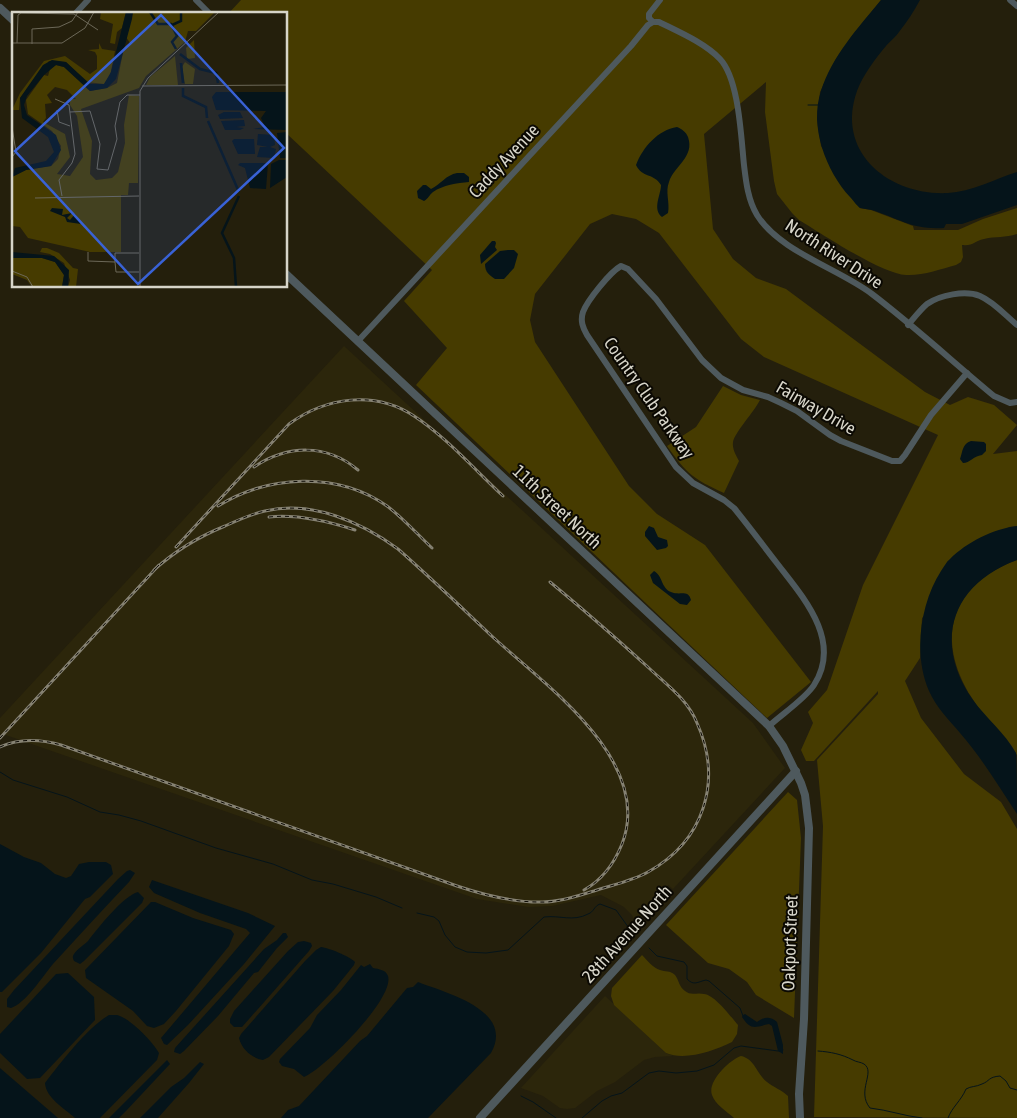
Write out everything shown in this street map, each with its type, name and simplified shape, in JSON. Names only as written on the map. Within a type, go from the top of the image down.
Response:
[{"type":"street","points":[[77,12],[88,0]]},
{"type":"street","points":[[196,0],[208,12]]},
{"type":"street","name":"Caddy Avenue","points":[[358,341],[648,25],[653,22],[649,18],[649,14],[660,0]]},
{"type":"street","points":[[1010,0],[1017,6]]},
{"type":"street","points":[[0,8],[12,19]]},
{"type":"street","name":"North River Drive","points":[[653,22],[659,22],[712,51],[728,70],[735,93],[747,190],[758,216],[766,227],[791,246],[862,287],[1002,400],[1010,403],[1017,402]]},
{"type":"street","name":"Fairway Drive","points":[[621,266],[628,269],[656,299],[702,360],[721,378],[737,388],[768,397],[797,411],[841,441],[892,461],[900,461],[927,420],[967,373]]},
{"type":"street","name":"Country Club Parkway","points":[[621,266],[613,270],[588,303],[583,312],[583,328],[676,467],[693,483],[724,500],[734,508],[802,596],[819,627],[824,647],[823,661],[814,686],[769,726]]},
{"type":"street","name":"11th Street North","points":[[288,276],[769,726],[783,746],[796,771]]},
{"type":"street","points":[[908,324],[920,311],[936,299],[969,293],[988,301],[1017,325]]},
{"type":"street","name":"28th Avenue North","points":[[480,1118],[796,771]]},
{"type":"street","name":"Oakport Street","points":[[796,771],[805,795],[809,828],[804,1019],[799,1094],[800,1118]]},
{"type":"shaded area","points":[[241,0],[881,0],[836,59],[820,92],[817,120],[821,146],[860,208],[871,210],[913,226],[914,230],[958,230],[983,219],[1017,208],[1017,234],[988,238],[969,245],[962,245],[963,257],[961,262],[956,265],[925,273],[906,275],[895,273],[868,261],[799,220],[777,194],[765,112],[766,82],[704,134],[713,229],[733,259],[756,278],[786,289],[925,392],[950,405],[968,397],[994,405],[1017,425],[993,454],[1017,451],[1017,526],[1009,527],[922,618],[920,658],[905,681],[921,718],[964,774],[1001,802],[1017,829],[1017,1118],[814,1117],[823,826],[817,760],[878,694],[878,691],[814,761],[806,761],[801,750],[813,723],[808,712],[827,690],[863,585],[938,435],[764,357],[741,339],[659,233],[636,219],[612,214],[590,224],[535,294],[530,320],[535,342],[629,486],[657,514],[705,545],[811,682],[767,718],[416,385],[447,348],[404,301],[432,270],[288,135],[288,12],[230,12]]},
{"type":"shaded area","points":[[881,0],[920,0],[902,28],[870,67],[857,91],[852,113],[854,133],[861,151],[872,166],[887,178],[906,187],[926,192],[957,192],[983,185],[1017,172],[1017,205],[962,224],[946,224],[944,228],[933,228],[915,226],[872,210],[860,208],[841,186],[827,161],[819,133],[817,119],[821,91],[839,54]]},
{"type":"shaded area","points":[[677,127],[687,135],[689,150],[669,182],[667,190],[668,213],[662,217],[657,206],[661,185],[655,179],[641,172],[636,165],[652,140],[664,132]]},
{"type":"shaded area","points":[[457,173],[464,173],[469,177],[469,182],[441,188],[433,192],[424,201],[418,198],[417,191],[423,185],[431,189]]},
{"type":"shaded area","points":[[492,241],[495,241],[497,250],[481,264],[480,255]]},
{"type":"shaded area","points":[[514,250],[518,254],[514,268],[504,279],[495,279],[488,273],[485,264],[500,251]]},
{"type":"shaded area","points":[[344,346],[753,723],[785,768],[673,889],[668,885],[663,890],[665,897],[637,927],[632,915],[624,907],[601,895],[552,906],[528,907],[477,899],[0,733],[0,718]]},
{"type":"shaded area","points":[[723,386],[741,395],[760,400],[734,438],[734,452],[739,461],[724,493],[691,475],[667,446],[696,427]]},
{"type":"shaded area","points":[[971,441],[984,442],[986,444],[986,451],[982,455],[963,463],[960,459],[963,448]]},
{"type":"shaded area","points":[[649,526],[654,528],[658,537],[667,540],[668,546],[666,548],[657,550],[645,536]]},
{"type":"shaded area","points":[[1017,526],[1017,560],[995,571],[977,584],[964,600],[955,617],[952,637],[953,657],[960,678],[973,700],[1016,753],[1017,814],[976,752],[932,697],[924,677],[920,645],[921,630],[928,598],[947,562],[964,547],[981,537]]},
{"type":"shaded area","points":[[1017,560],[1017,755],[987,719],[972,698],[960,676],[954,654],[952,634],[956,616],[964,598],[977,583],[995,570]]},
{"type":"shaded area","points":[[654,571],[668,590],[674,593],[683,593],[690,597],[691,600],[687,605],[680,604],[653,583],[650,575]]},
{"type":"shaded area","points":[[788,792],[797,800],[801,838],[794,1018],[756,995],[747,982],[729,969],[708,963],[666,925]]},
{"type":"shaded area","points":[[0,844],[24,857],[41,863],[55,874],[66,878],[71,876],[79,864],[89,862],[106,862],[111,865],[113,874],[90,897],[85,899],[41,953],[2,992],[0,992]]},
{"type":"shaded area","points":[[130,870],[135,873],[129,882],[53,964],[28,995],[17,1005],[11,1008],[7,1007],[7,999],[14,990],[118,879]]},
{"type":"shaded area","points":[[152,880],[248,913],[275,926],[244,964],[167,1045],[164,1044],[161,1038],[250,933],[246,929],[200,913],[154,893],[149,887]]},
{"type":"shaded area","points":[[138,892],[144,898],[142,903],[84,961],[80,964],[74,961],[75,952],[88,941],[111,913],[125,900]]},
{"type":"shaded area","points":[[151,902],[231,930],[234,934],[229,946],[176,1011],[164,1024],[154,1028],[147,1026],[133,1011],[86,978],[85,970]]},
{"type":"shaded area","points":[[283,933],[286,933],[288,937],[258,972],[254,973],[218,1016],[184,1051],[180,1054],[174,1052],[175,1048],[264,949]]},
{"type":"shaded area","points":[[298,942],[311,943],[312,946],[309,951],[242,1027],[234,1027],[230,1023],[230,1019],[234,1011],[288,951]]},
{"type":"shaded area","points":[[321,947],[348,957],[355,962],[354,965],[333,991],[269,1057],[263,1060],[251,1055],[240,1042],[241,1034],[305,961]]},
{"type":"shaded area","points":[[642,955],[655,968],[673,973],[681,988],[687,992],[708,995],[718,1002],[738,1025],[737,1034],[732,1042],[699,1054],[682,1056],[666,1053],[614,1005],[611,996],[612,988]]},
{"type":"shaded area","points":[[370,964],[373,968],[386,972],[388,976],[387,986],[381,1000],[370,1016],[327,1061],[304,1077],[294,1069],[282,1066],[279,1062],[280,1059],[310,1028],[317,1015],[341,990],[361,965],[364,967]]},
{"type":"shaded area","points":[[68,973],[94,997],[95,1020],[40,1078],[27,1079],[0,1053],[0,1034],[56,974]]},
{"type":"shaded area","points":[[418,982],[474,1005],[494,1025],[496,1038],[491,1053],[428,1118],[281,1118],[288,1110],[299,1106],[360,1041],[367,1036],[407,988],[413,987]]},
{"type":"shaded area","points":[[605,996],[666,1053],[673,1056],[644,1060],[575,1108],[560,1108],[543,1096],[521,1088]]},
{"type":"shaded area","points":[[745,1014],[757,1022],[767,1018],[777,1022],[783,1045],[783,1054],[778,1051],[772,1026],[769,1024],[757,1027],[751,1026],[742,1017]]},
{"type":"shaded area","points":[[109,1015],[122,1017],[141,1031],[159,1053],[157,1060],[100,1118],[75,1118],[52,1098],[45,1083],[83,1037]]},
{"type":"shaded area","points":[[741,1056],[752,1063],[767,1082],[788,1096],[789,1118],[734,1118],[716,1101],[711,1090],[716,1078],[725,1067]]},
{"type":"shaded area","points":[[167,1060],[170,1064],[119,1118],[109,1118]]},
{"type":"shaded area","points":[[200,1062],[204,1064],[158,1118],[140,1118],[171,1087],[184,1078]]},
{"type":"shaded area","points":[[0,1068],[58,1118],[0,1118]]},
{"type":"waterway","points":[[808,105],[819,105]]},
{"type":"waterway","points":[[0,772],[13,780],[67,797],[100,812],[141,821],[216,848],[273,864],[312,880],[333,884],[376,897],[402,908]]},
{"type":"waterway","points":[[417,913],[434,917],[439,921],[445,935],[455,947],[467,952],[486,953],[508,950],[544,917],[577,918],[590,913],[600,904],[616,910],[631,931]]},
{"type":"waterway","points":[[649,948],[657,956],[684,962],[687,966],[687,979],[689,981],[694,983],[709,981],[740,1008],[743,1016]]},
{"type":"waterway","points":[[582,1118],[602,1101],[622,1093],[649,1073],[659,1071],[676,1073],[697,1071],[714,1065],[734,1048],[741,1046],[783,1050]]},
{"type":"waterway","points":[[818,1051],[840,1055],[864,1064],[867,1067],[865,1095],[866,1102],[870,1108],[922,1118]]},
{"type":"waterway","points":[[948,1118],[966,1089],[985,1083],[993,1077],[1000,1076],[1010,1088],[1017,1090]]},
{"type":"waterway","points":[[521,1096],[556,1118]]},
{"type":"railway","points":[[176,547],[289,424],[319,408],[351,400],[383,402],[414,416],[449,444],[503,496]]},
{"type":"railway","points":[[254,467],[280,454],[306,450],[320,451],[333,455],[346,461],[358,470]]},
{"type":"railway","points":[[218,506],[258,488],[280,483],[302,481],[325,482],[347,487],[387,506],[432,548]]},
{"type":"railway","points":[[154,570],[179,550],[206,535],[250,515],[283,508],[318,511],[352,522],[384,539],[398,549],[566,703],[590,728],[610,755],[623,784],[628,814],[622,844],[615,858],[607,871],[584,890]]},
{"type":"railway","points":[[269,517],[291,516],[312,519],[355,530]]},
{"type":"railway","points":[[0,738],[159,565]]},
{"type":"railway","points":[[0,747],[30,740],[61,745],[487,895],[518,901],[546,902],[567,899],[594,891],[648,872],[667,859],[683,844],[695,827],[703,808],[708,787],[708,766],[705,745],[697,723],[683,700],[550,582]]}]
